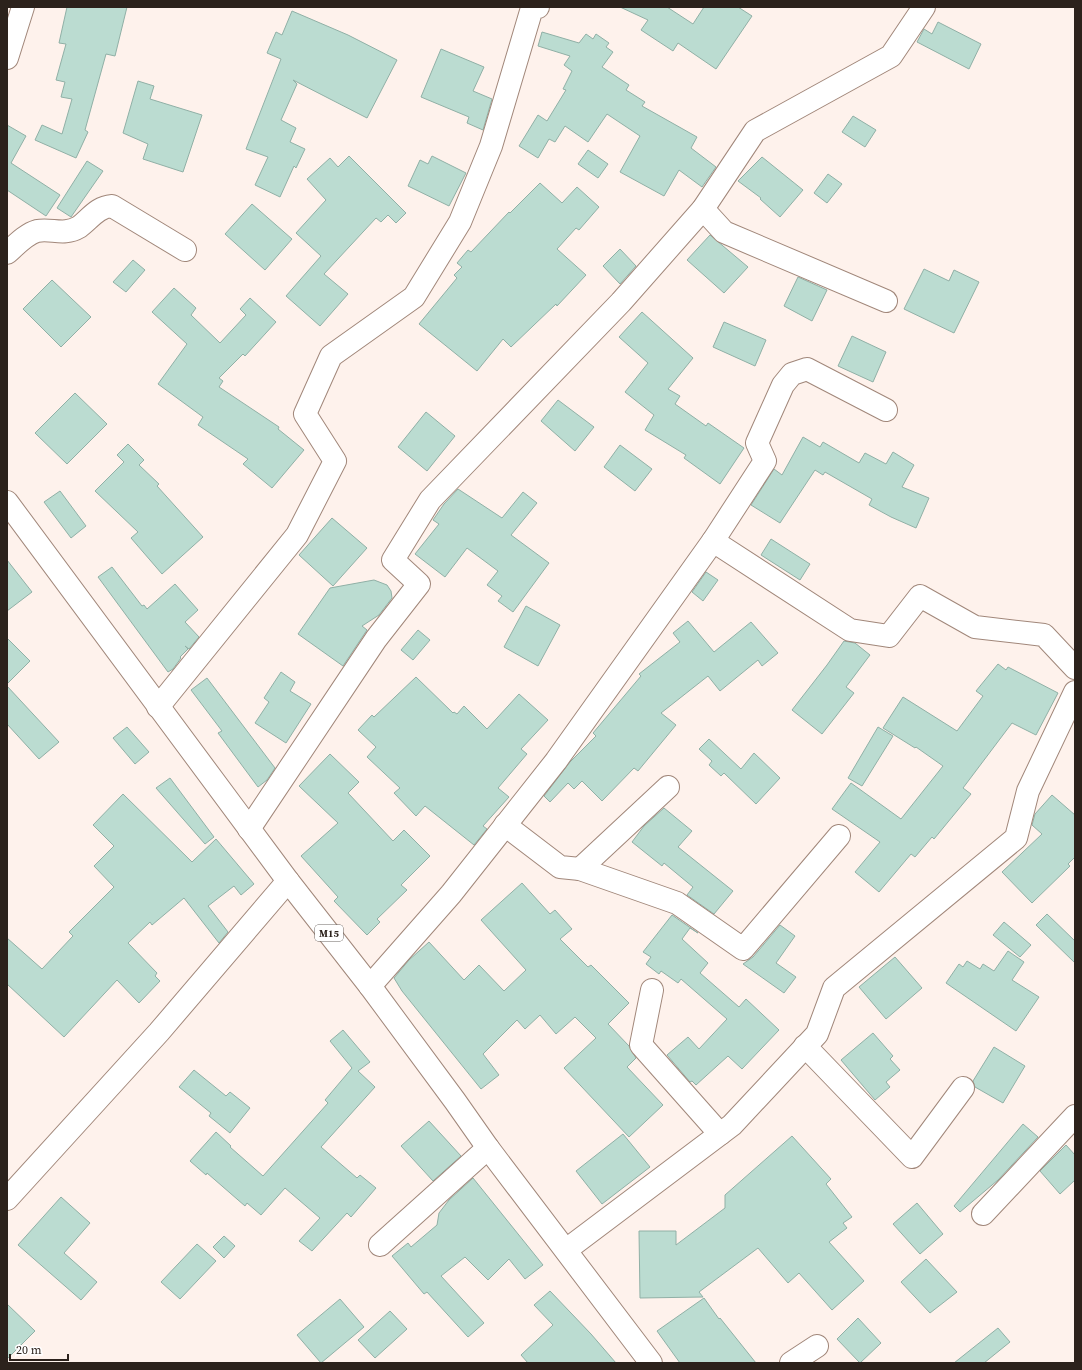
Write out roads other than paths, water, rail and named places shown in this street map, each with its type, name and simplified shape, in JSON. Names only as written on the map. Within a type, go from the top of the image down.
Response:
[{"type":"main road","points":[[7,58],[23,7]]},
{"type":"main road","points":[[158,707],[297,535],[335,461],[305,414],[331,356],[414,298],[460,222],[491,146],[532,8],[538,7]]},
{"type":"main road","points":[[249,830],[376,639],[419,584],[393,560],[430,500],[621,302],[703,209],[755,131],[891,56],[924,7]]},
{"type":"main road","points":[[7,253],[34,232],[43,230],[63,232],[71,230],[78,227],[100,208],[112,206],[185,250]]},
{"type":"main road","points":[[703,209],[724,232],[886,301]]},
{"type":"main road","points":[[370,986],[451,894],[556,761],[713,541],[765,461],[757,443],[783,385],[792,374],[807,369],[886,410]]},
{"type":"main road","name":"M15","points":[[9,511],[158,707],[249,830],[370,986],[488,1148],[651,1363]]},
{"type":"main road","points":[[713,541],[850,630],[889,636],[920,596],[975,627],[1044,635],[1075,668]]},
{"type":"main road","points":[[566,1250],[732,1125],[817,1034],[834,988],[1016,838],[1028,791],[1075,692]]},
{"type":"main road","points":[[580,869],[668,787]]},
{"type":"main road","points":[[505,825],[560,867],[580,869],[677,903],[743,949],[839,836]]},
{"type":"main road","points":[[7,1199],[159,1032],[288,881]]},
{"type":"main road","points":[[652,990],[641,1045],[720,1134]]},
{"type":"main road","points":[[805,1046],[912,1157],[963,1088]]},
{"type":"main road","points":[[983,1214],[1075,1116]]},
{"type":"main road","points":[[380,1246],[488,1148]]},
{"type":"main road","points":[[791,1363],[817,1346]]}]
